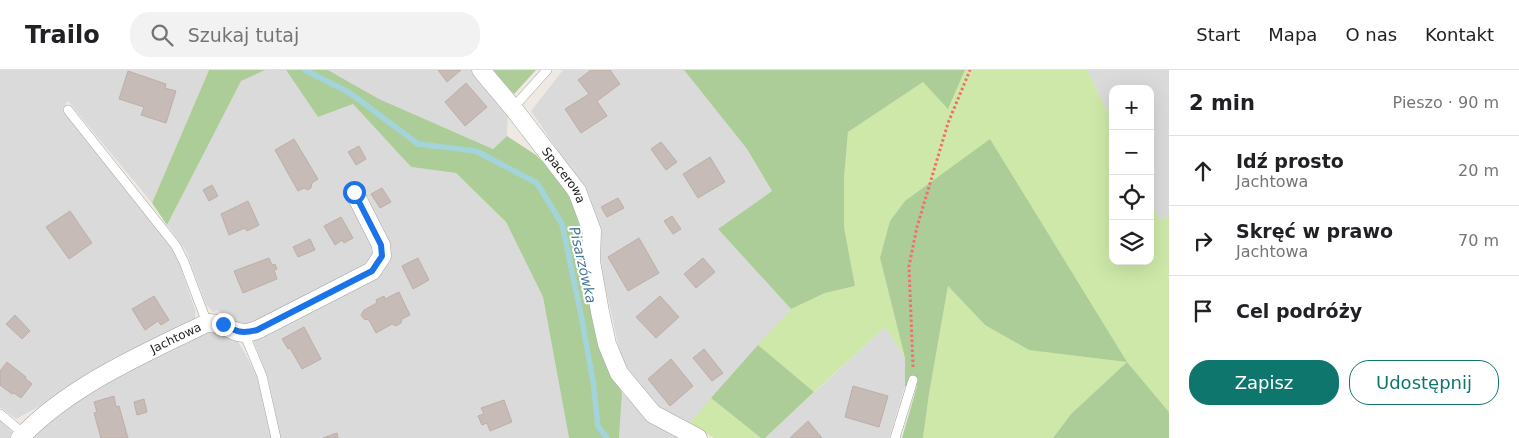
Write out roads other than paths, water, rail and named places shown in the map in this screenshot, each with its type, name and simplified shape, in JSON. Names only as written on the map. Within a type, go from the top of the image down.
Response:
[{"type":"street","name":"Spacerowa","points":[[481,70],[577,191],[592,231],[591,261],[600,312],[607,344],[619,373],[653,414],[698,438]]},
{"type":"street","points":[[244,333],[257,330],[322,298],[372,271],[378,265],[382,256],[381,245],[354,192]]},
{"type":"street","name":"Jachtowa","points":[[24,436],[63,401],[116,367],[207,323],[223,324],[235,331],[244,333]]},
{"type":"lane","points":[[513,108],[547,70]]},
{"type":"lane","points":[[68,110],[176,246],[207,323]]},
{"type":"lane","points":[[244,333],[262,376],[276,438]]},
{"type":"lane","points":[[895,438],[914,380]]},
{"type":"lane","points":[[0,414],[24,436]]},
{"type":"waterway","name":"Pisarzówka","points":[[305,70],[350,93],[418,144],[476,151],[537,183],[562,224],[593,381],[598,426],[607,438]]}]
